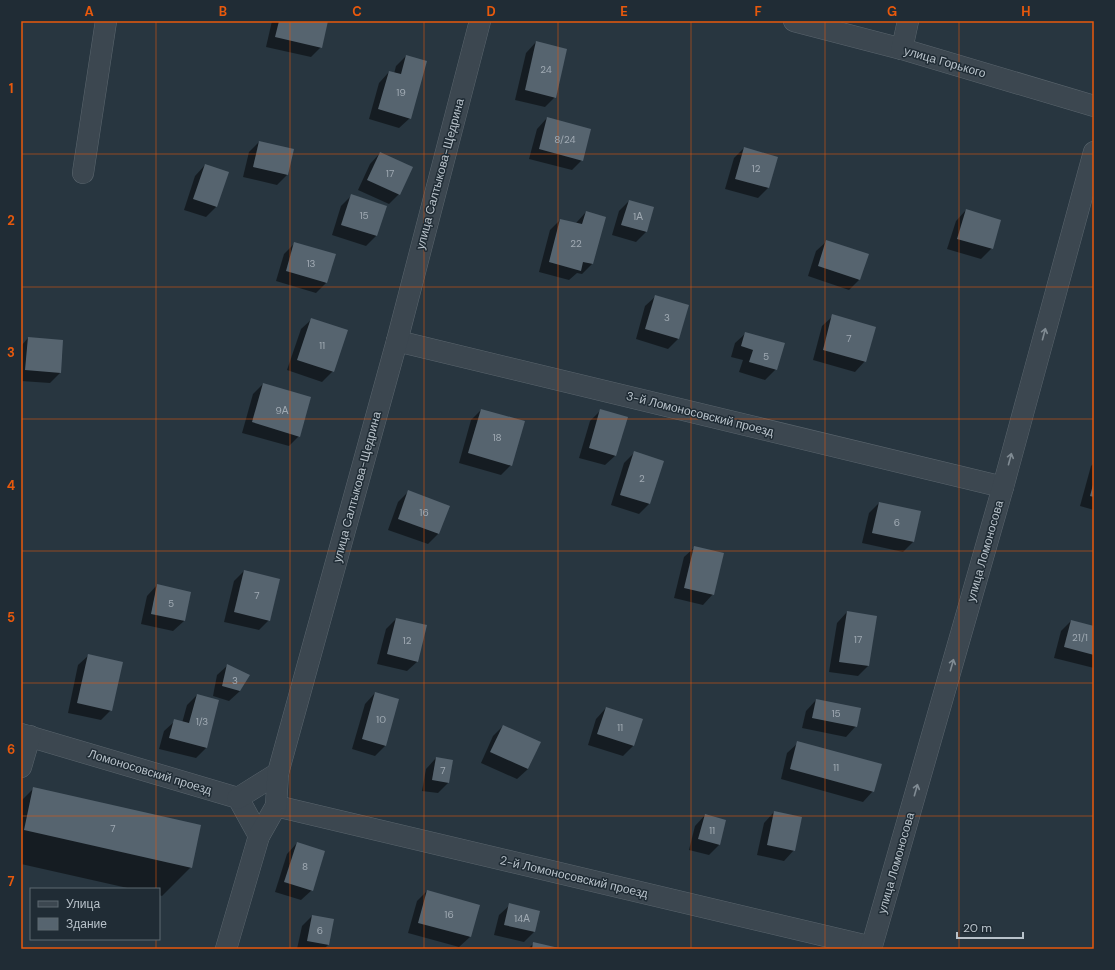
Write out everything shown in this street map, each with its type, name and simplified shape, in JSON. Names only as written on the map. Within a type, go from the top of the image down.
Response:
[{"type":"street","points":[[83,173],[106,21]]},
{"type":"street","name":"улица Салтыкова-Щедрина","points":[[226,949],[259,836],[276,806],[278,773],[396,341],[480,21]]},
{"type":"street","name":"улица Горького","points":[[794,21],[902,49],[1094,106]]},
{"type":"street","points":[[902,49],[908,21]]},
{"type":"street","name":"улица Ломоносова","points":[[872,948],[1002,488],[1094,152]]},
{"type":"street","name":"3-й Ломоносовский проезд","points":[[396,341],[1002,488]]},
{"type":"street","points":[[21,767],[25,735]]},
{"type":"street","name":"Ломоносовский проезд","points":[[25,735],[238,798]]},
{"type":"street","points":[[259,836],[238,798],[278,773]]},
{"type":"street","name":"2-й Ломоносовский проезд","points":[[276,806],[872,948]]},
{"type":"building","points":[[279,21],[328,21],[322,48],[275,37]]},
{"type":"building","points":[[536,41],[567,49],[556,98],[525,90]]},
{"type":"building","points":[[406,55],[427,61],[411,119],[378,109],[389,71],[401,74]]},
{"type":"building","points":[[547,117],[591,129],[583,161],[539,149]]},
{"type":"building","points":[[259,141],[294,149],[288,175],[253,167]]},
{"type":"building","points":[[744,147],[778,157],[769,188],[735,179]]},
{"type":"building","points":[[380,152],[413,167],[400,195],[367,180]]},
{"type":"building","points":[[205,164],[229,172],[217,207],[193,199]]},
{"type":"building","points":[[351,194],[387,206],[377,236],[341,225]]},
{"type":"building","points":[[629,200],[654,207],[647,232],[621,225]]},
{"type":"building","points":[[966,209],[1001,220],[993,249],[957,239]]},
{"type":"building","points":[[586,211],[606,217],[593,264],[583,262],[581,271],[549,262],[560,219],[582,224]]},
{"type":"building","points":[[826,240],[869,254],[860,280],[818,266]]},
{"type":"building","points":[[294,242],[336,254],[327,283],[286,271]]},
{"type":"building","points":[[655,295],[689,305],[679,339],[645,329]]},
{"type":"building","points":[[832,314],[876,327],[866,362],[823,350]]},
{"type":"building","points":[[311,318],[348,330],[334,372],[297,360]]},
{"type":"building","points":[[745,332],[785,343],[777,370],[749,362],[753,350],[741,346]]},
{"type":"building","points":[[28,337],[63,340],[61,373],[25,370]]},
{"type":"building","points":[[263,383],[311,397],[300,437],[252,422]]},
{"type":"building","points":[[481,409],[525,421],[512,466],[468,453]]},
{"type":"building","points":[[600,409],[628,417],[616,456],[589,448]]},
{"type":"building","points":[[634,451],[664,461],[650,504],[620,495]]},
{"type":"building","points":[[1094,481],[1094,497],[1090,496]]},
{"type":"building","points":[[408,490],[450,506],[439,534],[398,519]]},
{"type":"building","points":[[879,502],[921,511],[914,542],[872,533]]},
{"type":"building","points":[[694,546],[724,553],[714,595],[684,588]]},
{"type":"building","points":[[244,570],[280,579],[270,621],[234,612]]},
{"type":"building","points":[[157,584],[191,592],[185,621],[151,614]]},
{"type":"building","points":[[847,611],[877,616],[869,666],[839,662]]},
{"type":"building","points":[[396,618],[427,625],[418,662],[387,654]]},
{"type":"building","points":[[1071,620],[1094,626],[1094,655],[1064,647]]},
{"type":"building","points":[[88,654],[123,662],[112,711],[77,703]]},
{"type":"building","points":[[227,664],[250,675],[240,691],[222,686]]},
{"type":"building","points":[[375,692],[399,699],[386,746],[362,739]]},
{"type":"building","points":[[197,694],[219,700],[207,748],[169,738],[174,719],[189,723]]},
{"type":"building","points":[[816,699],[861,708],[857,727],[812,718]]},
{"type":"building","points":[[606,707],[643,719],[634,746],[597,734]]},
{"type":"building","points":[[503,725],[541,742],[528,769],[490,752]]},
{"type":"building","points":[[797,741],[882,764],[874,792],[790,769]]},
{"type":"building","points":[[436,757],[453,760],[449,783],[432,780]]},
{"type":"building","points":[[33,787],[201,825],[192,868],[24,830]]},
{"type":"building","points":[[774,811],[802,817],[795,851],[767,845]]},
{"type":"building","points":[[705,814],[726,820],[720,845],[698,839]]},
{"type":"building","points":[[297,842],[325,851],[313,891],[284,882]]},
{"type":"building","points":[[427,890],[480,905],[471,937],[418,923]]},
{"type":"building","points":[[509,903],[540,911],[535,932],[504,925]]},
{"type":"building","points":[[312,915],[334,919],[329,945],[307,941]]},
{"type":"building","points":[[533,942],[559,948],[559,949],[532,949]]}]
